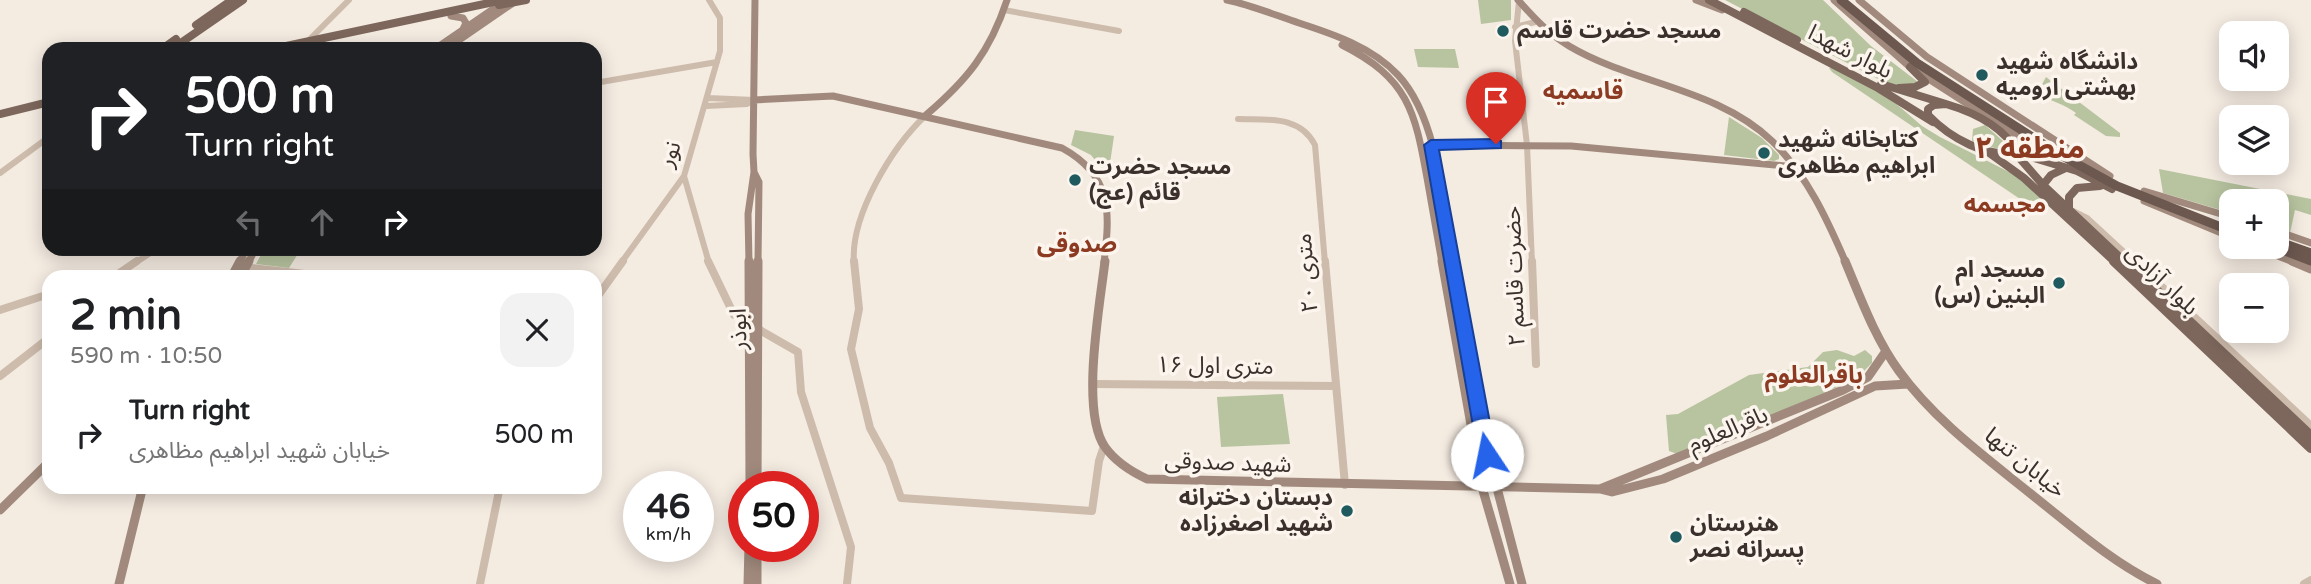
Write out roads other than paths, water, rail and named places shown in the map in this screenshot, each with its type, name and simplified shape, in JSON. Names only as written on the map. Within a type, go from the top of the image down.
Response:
[{"type":"highway","points":[[1843,1],[1923,60],[2089,166],[2219,225]]},
{"type":"highway","points":[[1843,1],[1880,36],[1917,63],[2057,153],[2114,187],[2219,226]]},
{"type":"highway","points":[[2289,245],[2311,253]]},
{"type":"highway","points":[[2289,255],[2311,261]]},
{"type":"main road","points":[[172,42],[232,0]]},
{"type":"main road","points":[[182,42],[243,0]]},
{"type":"main road","points":[[317,42],[508,1],[526,0]]},
{"type":"main road","name":"ابوذر","points":[[750,471],[754,316],[750,183],[754,172],[755,0]]},
{"type":"main road","points":[[926,115],[976,69],[991,45],[1007,0]]},
{"type":"main road","points":[[1224,0],[1314,31],[1361,54],[1396,78],[1427,145],[1493,487],[1522,584]]},
{"type":"main road","name":"خیابان تنها","points":[[1518,0],[1535,22],[1551,35],[1601,61],[1748,123],[1777,145],[1796,167],[1832,231],[1886,351],[1908,384],[1973,447],[2096,547],[2136,575],[2157,584]]},
{"type":"main road","points":[[1696,0],[1736,15]]},
{"type":"main road","name":"بلوار شهدا","points":[[1709,0],[1878,88],[1955,137],[1980,147]]},
{"type":"main road","name":"بلوار شهدا","points":[[1721,0],[1888,88],[1971,114],[2030,153],[2042,152]]},
{"type":"main road","points":[[1859,0],[1927,57],[2110,176]]},
{"type":"main road","points":[[318,42],[451,16],[508,1]]},
{"type":"main road","points":[[445,42],[508,1]]},
{"type":"main road","points":[[455,42],[508,1]]},
{"type":"main road","points":[[1843,1],[1925,79],[1923,85],[1888,88]]},
{"type":"main road","points":[[451,16],[463,18],[466,23],[463,29]]},
{"type":"main road","points":[[1910,66],[2042,152]]},
{"type":"main road","points":[[754,100],[833,96],[1063,148],[1079,157],[1100,182],[1108,200],[1109,220],[1093,384],[1095,423],[1104,446]]},
{"type":"main road","points":[[0,108],[42,98]]},
{"type":"main road","points":[[0,114],[42,104]]},
{"type":"main road","points":[[1933,122],[1928,116],[1928,109],[1934,105],[1946,104]]},
{"type":"main road","name":"بلوار آزادی","points":[[2008,138],[2043,186],[2310,431]]},
{"type":"main road","points":[[1427,145],[1527,145],[1618,150],[1796,167]]},
{"type":"main road","points":[[1427,145],[1460,372],[1482,487],[1510,584]]},
{"type":"main road","points":[[1980,147],[2005,154],[2017,153],[2066,167],[2114,187]]},
{"type":"main road","name":"بلوار آزادی","points":[[1980,147],[2046,197],[2311,448]]},
{"type":"main road","points":[[2043,186],[2050,176],[2066,167]]},
{"type":"main road","points":[[2069,208],[2069,197],[2077,188],[2094,185],[2114,187]]},
{"type":"main road","points":[[2144,191],[2219,213]]},
{"type":"main road","points":[[2289,235],[2311,243]]},
{"type":"main road","points":[[235,270],[243,256]]},
{"type":"main road","points":[[245,270],[252,256]]},
{"type":"main road","points":[[2289,258],[2311,269]]},
{"type":"main road","name":"ابوذر","points":[[754,316],[758,329],[758,471]]},
{"type":"main road","name":"باقرالعلوم","points":[[1600,489],[1843,390],[1868,377],[1886,351]]},
{"type":"main road","name":"باقرالعلوم","points":[[1493,487],[1600,489],[1612,492],[1663,479],[1767,436],[1875,386],[1908,384]]},
{"type":"main road","name":"شهید صدوقی","points":[[1104,446],[1130,471],[1147,478],[1493,487]]},
{"type":"main road","points":[[0,510],[42,470]]},
{"type":"main road","points":[[119,584],[141,494]]},
{"type":"main road","points":[[748,584],[749,562]]},
{"type":"main road","points":[[757,562],[757,584]]},
{"type":"street","points":[[310,42],[349,0]]},
{"type":"street","name":"نور","points":[[602,290],[684,176],[717,62],[720,18],[709,0]]},
{"type":"street","points":[[1518,0],[1515,27],[1527,145]]},
{"type":"street","points":[[1004,10],[1119,31]]},
{"type":"street","points":[[1515,27],[1535,22]]},
{"type":"street","points":[[602,82],[717,62]]},
{"type":"street","points":[[707,102],[747,104],[754,100]]},
{"type":"street","points":[[926,115],[909,131],[876,184],[856,230],[853,250],[859,309],[850,349],[870,428],[888,463],[901,498],[1092,511],[1097,492],[1099,455],[1104,446]]},
{"type":"street","name":"۲۰ متری","points":[[1238,119],[1296,123],[1313,138],[1345,485]]},
{"type":"street","points":[[0,173],[42,142]]},
{"type":"street","name":"۲ حضرت قاسم","points":[[1527,145],[1536,364]]},
{"type":"street","points":[[684,176],[700,239],[718,288],[734,315],[754,316]]},
{"type":"street","points":[[124,270],[146,256]]},
{"type":"street","points":[[237,267],[272,270]]},
{"type":"street","points":[[0,310],[42,296]]},
{"type":"street","points":[[758,329],[798,352],[801,391],[851,547],[847,584]]},
{"type":"street","points":[[0,376],[42,343]]},
{"type":"street","name":"۱۶ متری اول","points":[[1093,384],[1336,386]]},
{"type":"street","points":[[480,584],[498,494]]},
{"type":"street","points":[[2304,584],[2311,580]]},
{"type":"place","name":"مسجد حضرت قاسم","points":[[1503,31]]},
{"type":"place","name":"دانشگاه شهید بهشتی ارومیه","points":[[1982,75]]},
{"type":"place","name":"کتابخانه شهید ابراهیم مظاهری","points":[[1764,153]]},
{"type":"place","name":"مسجد حضرت قائم (عج)","points":[[1075,180]]},
{"type":"place","name":"مسجد ام البنین (س)","points":[[2059,283]]},
{"type":"place","name":"دبستان دخترانه شهید اصغرزاده","points":[[1347,511]]},
{"type":"place","name":"هنرستان پسرانه نصر","points":[[1676,537]]},
{"type":"district","name":"قاسمیه","points":[[1583,91]]},
{"type":"district","name":"منطقه ۲","points":[[2030,148]]},
{"type":"district","name":"مجسمه","points":[[2005,204]]},
{"type":"district","name":"صدوقی","points":[[1077,244]]},
{"type":"district","name":"باقرالعلوم","points":[[1814,375]]}]
